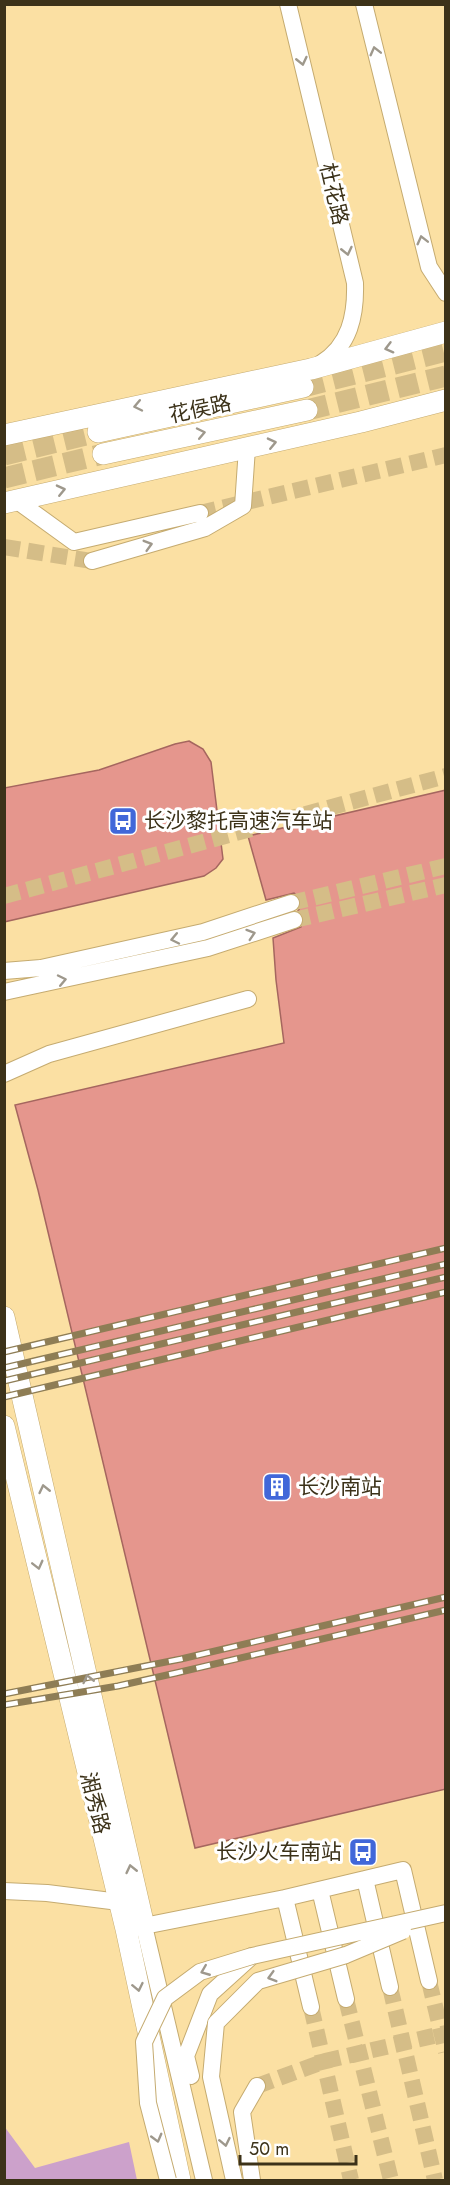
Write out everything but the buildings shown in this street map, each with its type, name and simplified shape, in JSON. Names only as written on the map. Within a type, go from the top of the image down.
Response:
[{"type":"main road","points":[[4,435],[307,378],[446,332]]},
{"type":"main road","name":"花侯路","points":[[98,432],[307,378]]},
{"type":"main road","points":[[10,502],[446,400]]},
{"type":"main road","name":"花侯路","points":[[103,454],[307,410]]},
{"type":"main road","points":[[4,1317],[135,1928]]},
{"type":"main road","name":"湘秀路","points":[[4,1426],[119,1902],[135,1928],[180,2181]]},
{"type":"street","name":"杜花路","points":[[288,4],[355,283],[356,302],[346,338],[338,350],[307,378]]},
{"type":"street","points":[[364,4],[429,267],[446,293]]},
{"type":"street","points":[[92,561],[206,528],[243,506],[247,448]]},
{"type":"street","points":[[10,502],[74,542],[200,513]]},
{"type":"street","points":[[4,971],[41,968],[293,911],[208,948],[4,992]]},
{"type":"street","points":[[4,1074],[49,1054],[248,999]]},
{"type":"street","points":[[204,2181],[135,1928],[285,1898],[403,1870],[429,1981]]},
{"type":"street","points":[[365,1879],[390,1987]]},
{"type":"street","points":[[321,1890],[346,1999]]},
{"type":"street","points":[[4,1891],[47,1893],[119,1902]]},
{"type":"street","points":[[285,1898],[311,2007]]},
{"type":"street","points":[[168,2181],[148,2103],[144,2042],[165,1998],[200,1972],[252,1956],[445,1913]]},
{"type":"street","points":[[234,2181],[211,2077],[216,2024],[258,1981],[346,1955],[445,1913]]},
{"type":"street","points":[[214,2181],[186,2056],[210,1994],[252,1956]]},
{"type":"street","points":[[252,2181],[242,2112],[257,2086]]},
{"type":"shaded area","points":[[4,2126],[35,2168],[129,2142],[137,2180],[5,2180]]},
{"type":"tunnel","points":[[303,387],[446,351]]},
{"type":"tunnel","points":[[307,410],[446,376]]},
{"type":"tunnel","points":[[4,455],[98,432]]},
{"type":"tunnel","points":[[4,478],[103,454]]},
{"type":"tunnel","points":[[200,513],[446,455]]},
{"type":"tunnel","points":[[4,547],[92,561]]},
{"type":"tunnel","points":[[4,896],[446,776]]},
{"type":"tunnel","points":[[291,903],[446,866]]},
{"type":"tunnel","points":[[294,920],[446,885]]},
{"type":"tunnel","points":[[429,1981],[446,2052]]},
{"type":"tunnel","points":[[390,1987],[435,2180]]},
{"type":"tunnel","points":[[346,1999],[391,2180]]},
{"type":"tunnel","points":[[311,2007],[351,2180]]},
{"type":"tunnel","points":[[257,2086],[325,2061],[446,2033]]},
{"type":"railway","points":[[4,1352],[446,1248]]},
{"type":"railway","points":[[4,1368],[446,1264]]},
{"type":"railway","points":[[4,1381],[446,1277]]},
{"type":"railway","points":[[4,1397],[446,1292]]},
{"type":"railway","points":[[4,1694],[181,1659],[446,1597]]},
{"type":"railway","points":[[4,1705],[118,1686],[446,1610]]},
{"type":"place","name":"长沙黎托高速汽车站","points":[[123,821]]},
{"type":"place","name":"长沙南站","points":[[277,1487]]},
{"type":"place","name":"长沙火车南站","points":[[363,1852]]}]
